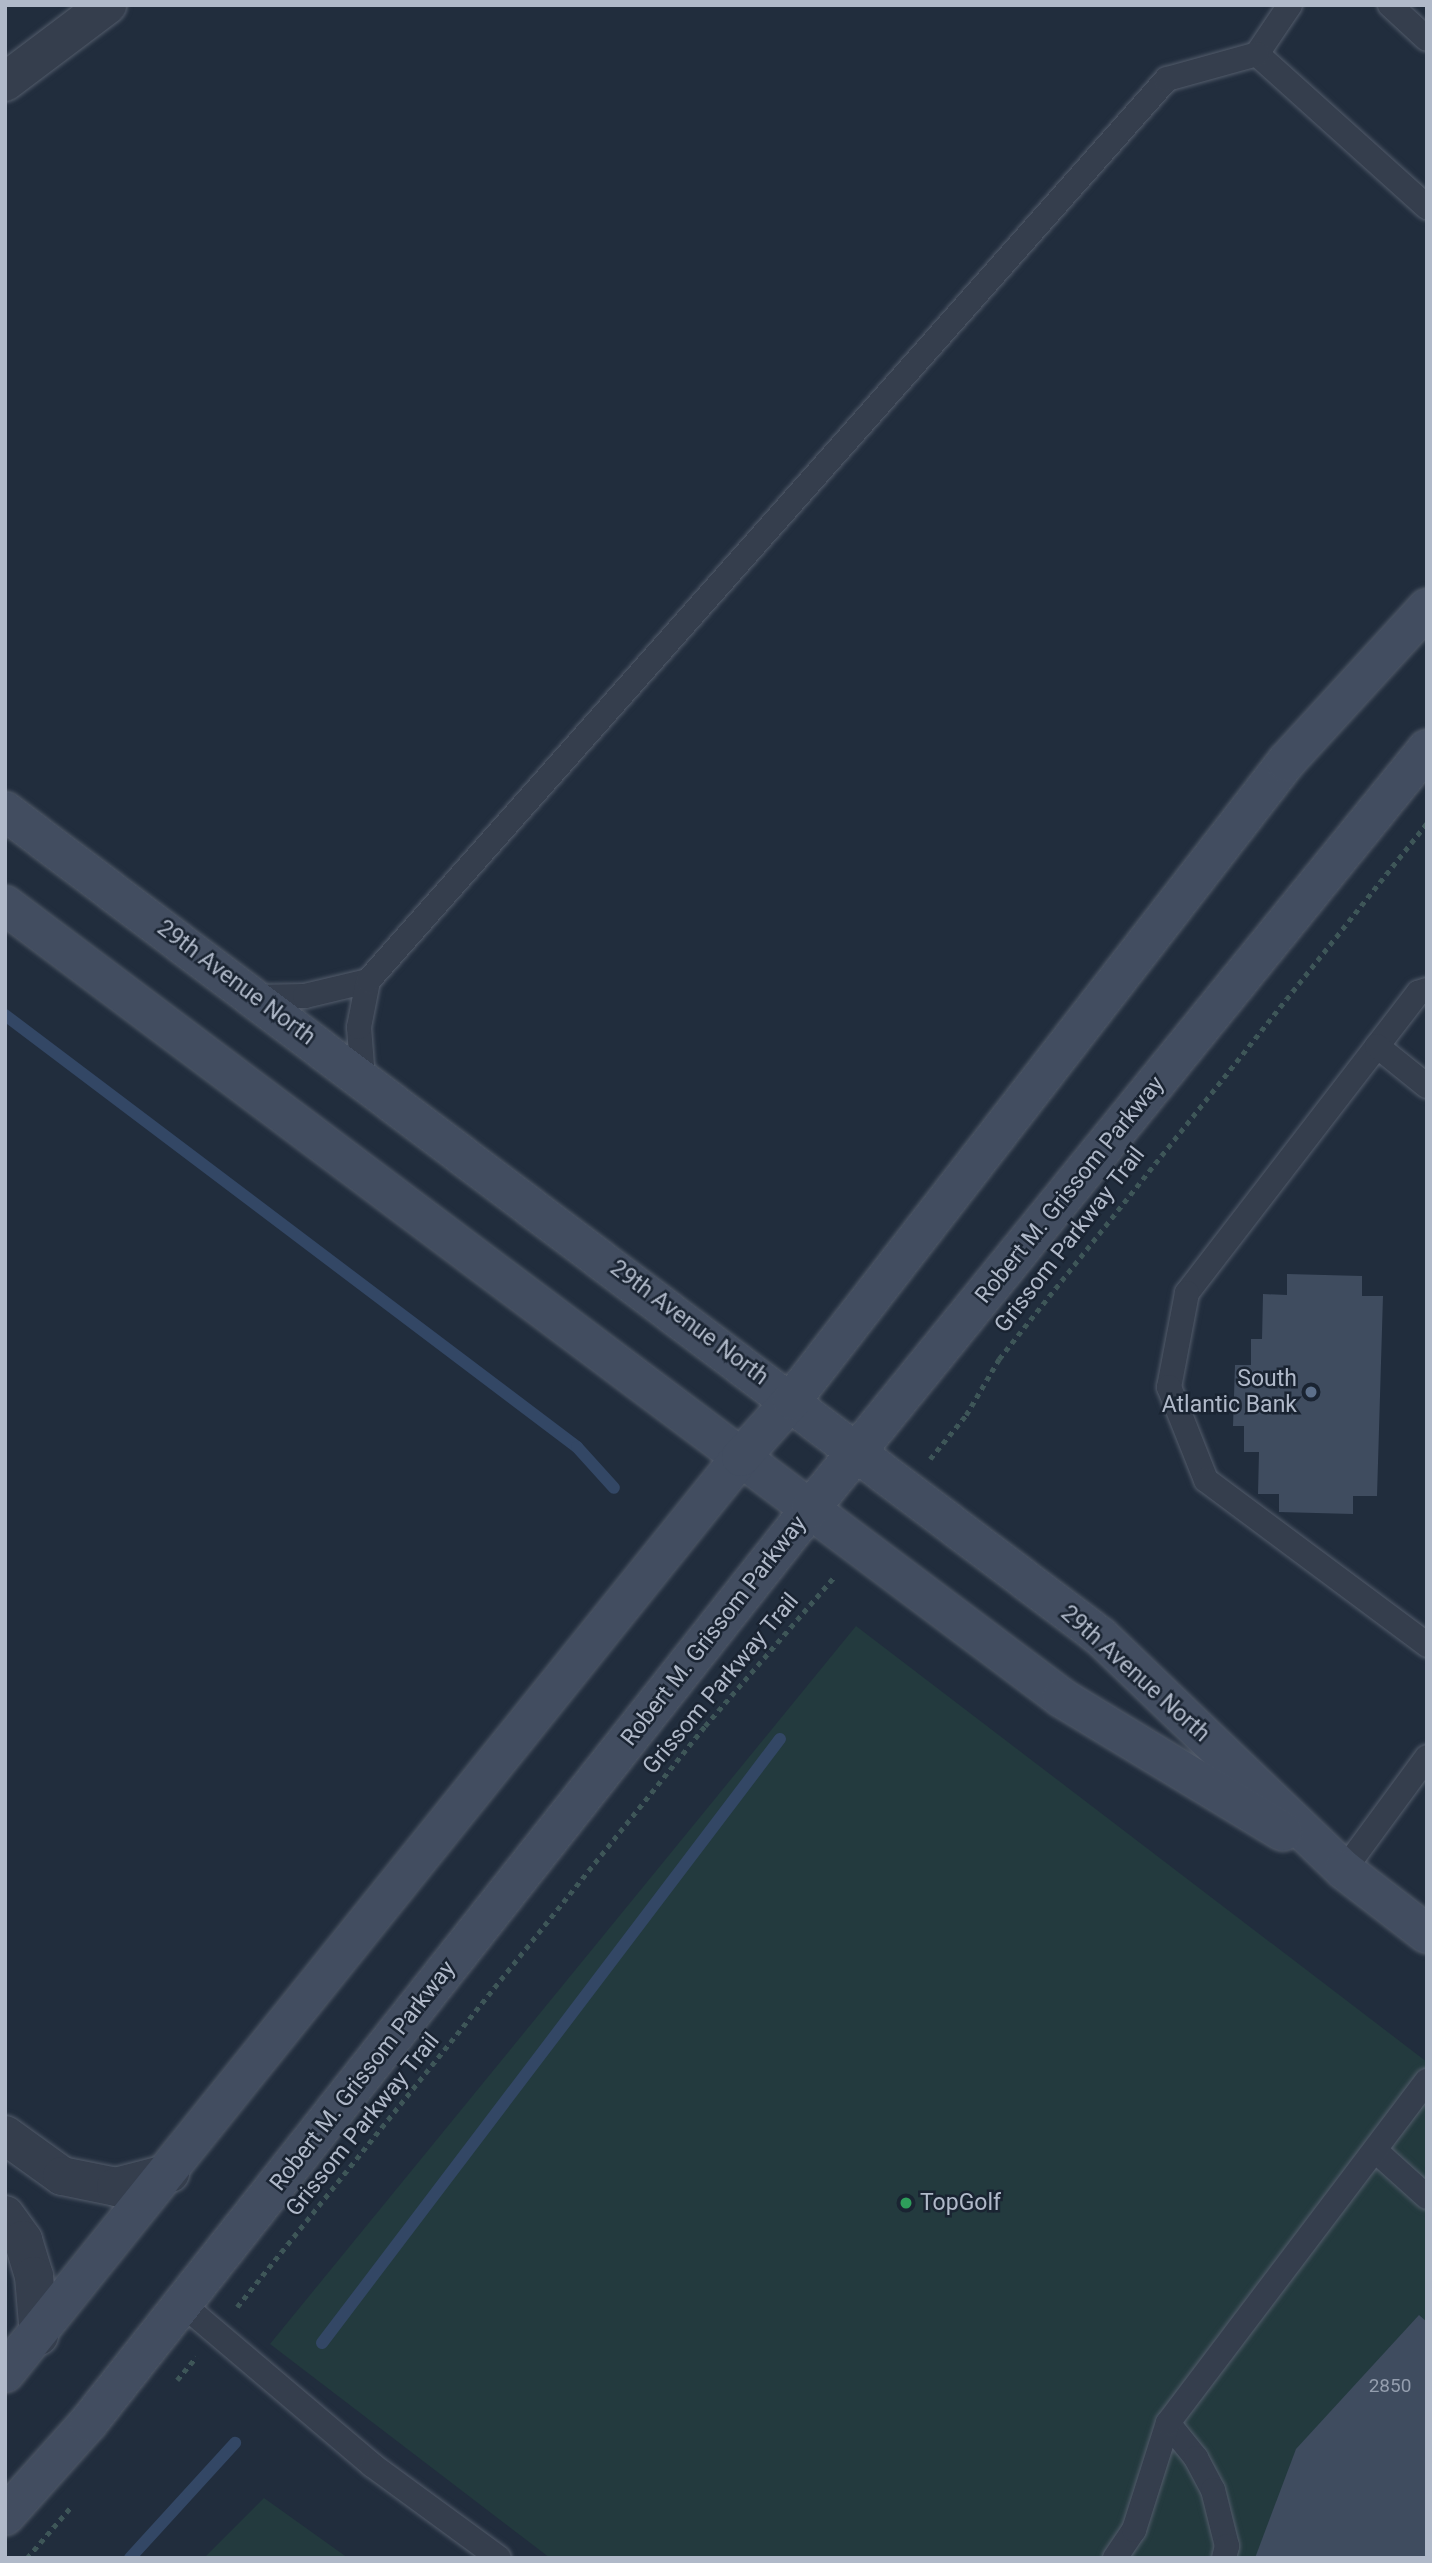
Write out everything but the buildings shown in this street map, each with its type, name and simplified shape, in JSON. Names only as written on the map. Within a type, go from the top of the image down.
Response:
[{"type":"main road","points":[[5,2373],[39,2336],[170,2174],[741,1457],[792,1400],[1286,762],[1427,608]]},
{"type":"main road","name":"Robert M. Grissom Parkway","points":[[5,2516],[89,2422],[180,2302],[810,1509],[1427,749]]},
{"type":"main road","name":"29th Avenue North","points":[[5,811],[792,1400],[857,1454],[1100,1636],[1344,1870],[1427,1934]]},
{"type":"main road","name":"29th Avenue North","points":[[5,905],[1062,1698],[1344,1870]]},
{"type":"street","points":[[5,82],[107,5]]},
{"type":"street","points":[[5,2135],[62,2176],[116,2188],[170,2174]]},
{"type":"street","points":[[5,2215],[23,2240],[34,2277],[39,2336]]},
{"type":"lane","points":[[363,1079],[359,1027],[368,981],[1167,79],[1257,54],[1290,5]]},
{"type":"lane","points":[[1390,5],[1427,38]]},
{"type":"lane","points":[[1257,54],[1427,207]]},
{"type":"lane","points":[[254,997],[305,996],[368,981]]},
{"type":"lane","points":[[1427,990],[1418,993],[1187,1293],[1169,1387],[1206,1480],[1427,1645]]},
{"type":"lane","points":[[1377,1046],[1427,1086]]},
{"type":"lane","points":[[1344,1870],[1427,1757]]},
{"type":"lane","points":[[1115,2558],[1134,2530],[1168,2423],[1377,2152],[1427,2081]]},
{"type":"lane","points":[[1377,2152],[1427,2197]]},
{"type":"lane","points":[[180,2302],[373,2465],[499,2558]]},
{"type":"lane","points":[[1168,2423],[1196,2458],[1213,2490],[1227,2546],[1224,2558]]},
{"type":"path","name":"Grissom Parkway Trail","points":[[905,1490],[966,1415],[999,1359],[1427,823]]},
{"type":"path","name":"Grissom Parkway Trail","points":[[173,2385],[705,1726],[860,1545]]},
{"type":"path","points":[[27,2558],[80,2497]]},
{"type":"green space","name":"TopGolf","points":[[856,1626],[1427,2062],[1427,2558],[550,2558],[270,2344]]},
{"type":"green space","points":[[264,2498],[348,2558],[204,2558]]},
{"type":"waterway","points":[[5,1015],[577,1447],[614,1488]]},
{"type":"waterway","points":[[322,2343],[780,1739]]},
{"type":"waterway","points":[[130,2558],[235,2443]]},
{"type":"place","name":"South Atlantic Bank","points":[[1311,1392]]},
{"type":"place","name":"TopGolf","points":[[906,2203]]}]
